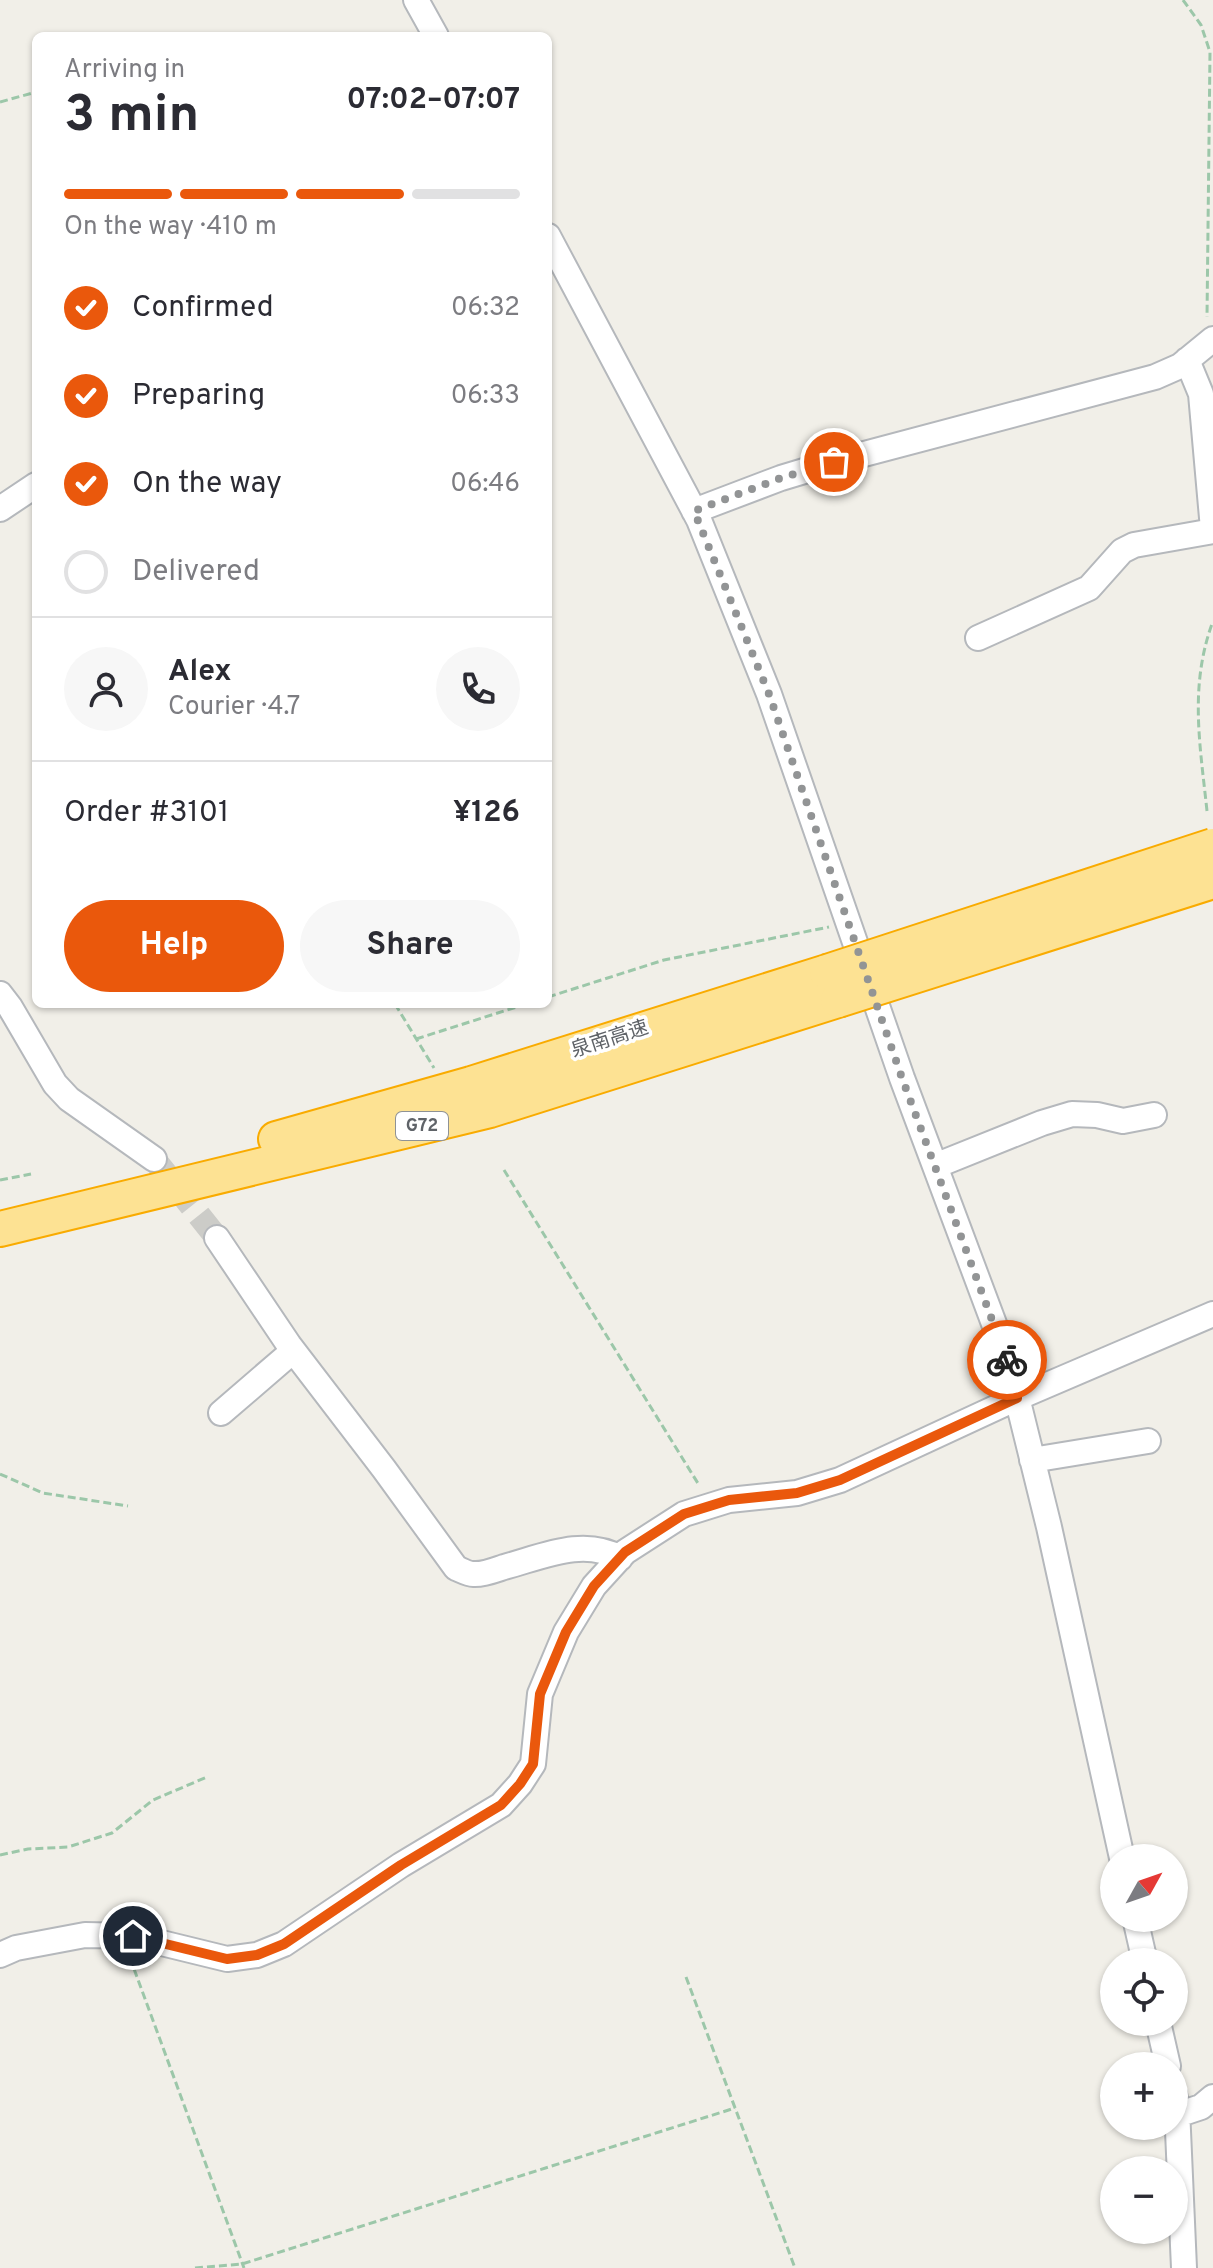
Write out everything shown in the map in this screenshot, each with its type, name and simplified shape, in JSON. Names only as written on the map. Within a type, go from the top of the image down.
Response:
[{"type":"highway","name":"泉南高速","points":[[0,1229],[490,1110],[1213,846]]},
{"type":"highway","name":"泉南高速","points":[[0,1207],[129,1180],[1213,881]]},
{"type":"street","points":[[416,0],[434,32]]},
{"type":"street","points":[[552,244],[694,511],[769,694],[935,1166],[1008,1361],[1049,1527],[1119,1844]]},
{"type":"street","points":[[694,511],[781,478],[834,462],[1155,377],[1180,366],[1210,342]]},
{"type":"street","points":[[978,638],[1089,588],[1122,551],[1134,545],[1213,530],[1201,394],[1187,360]]},
{"type":"street","points":[[0,509],[32,488]]},
{"type":"street","points":[[0,994],[55,1084],[69,1099],[154,1159]]},
{"type":"street","points":[[935,1166],[1072,1114],[1097,1115],[1123,1121],[1154,1115]]},
{"type":"street","points":[[217,1238],[293,1351],[456,1568],[472,1574],[565,1550],[595,1548],[620,1558]]},
{"type":"street","points":[[0,1955],[16,1948],[85,1935],[133,1936],[227,1959],[257,1955],[284,1944],[401,1865],[501,1805],[520,1784],[533,1764],[540,1694],[566,1632],[594,1586],[625,1552],[684,1514],[729,1500],[797,1493],[840,1480],[1017,1398],[1213,1314]]},
{"type":"street","points":[[221,1413],[293,1351]]},
{"type":"street","points":[[1032,1460],[1148,1441]]},
{"type":"street","points":[[1188,2106],[1201,2107],[1213,2097]]},
{"type":"street","points":[[1178,2140],[1184,2268]]},
{"type":"path","points":[[1183,0],[1201,25],[1210,52],[1210,342]]},
{"type":"path","points":[[0,102],[32,93]]},
{"type":"path","points":[[1207,811],[1197,689],[1213,621]]},
{"type":"path","points":[[552,996],[664,960],[848,923]]},
{"type":"path","points":[[397,1008],[441,1078]]},
{"type":"path","points":[[416,1039],[513,1008]]},
{"type":"path","points":[[504,1170],[711,1506]]},
{"type":"path","points":[[0,1180],[31,1174]]},
{"type":"path","points":[[0,1474],[43,1493],[128,1506]]},
{"type":"path","points":[[0,1855],[28,1849],[68,1847],[112,1833],[153,1800],[207,1777]]},
{"type":"path","points":[[121,1936],[243,2266]]},
{"type":"path","points":[[686,1977],[795,2268]]},
{"type":"path","points":[[195,2268],[243,2266],[735,2108]]},
{"type":"tunnel","points":[[154,1159],[217,1238]]},
{"type":"way so far","points":[[834,462],[781,478],[694,511],[769,694],[902,1078],[1007,1360]]},
{"type":"route","points":[[133,1936],[227,1959],[257,1955],[284,1944],[401,1865],[501,1805],[533,1764],[540,1694],[566,1632],[594,1586],[625,1552],[684,1514],[729,1500],[797,1493],[840,1480],[1017,1398],[1007,1360]]}]
